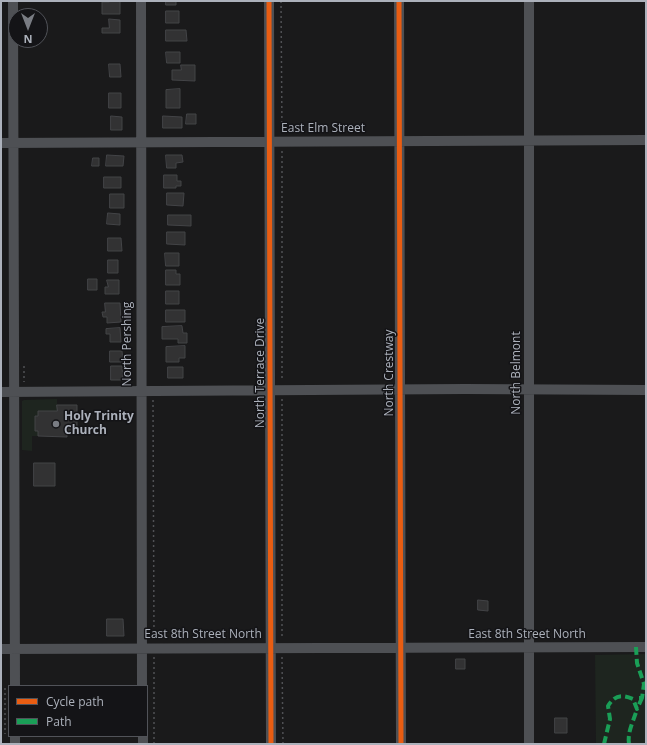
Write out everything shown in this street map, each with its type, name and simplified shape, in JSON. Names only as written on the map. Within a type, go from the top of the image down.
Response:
[{"type":"street","points":[[13,1],[15,685]]},
{"type":"street","name":"North Pershing","points":[[140,1],[142,685]]},
{"type":"street","name":"North Terrace Drive","points":[[269,1],[271,744]]},
{"type":"street","name":"North Crestway","points":[[399,1],[401,744]]},
{"type":"street","name":"North Belmont","points":[[529,1],[529,744]]},
{"type":"street","name":"East Elm Street","points":[[1,143],[646,140]]},
{"type":"street","points":[[1,392],[530,389],[646,390]]},
{"type":"street","name":"East 8th Street North","points":[[1,649],[646,647]]},
{"type":"path","points":[[281,1],[282,744]]},
{"type":"path","points":[[153,400],[154,744]]},
{"type":"path","points":[[6,681],[8,708]]},
{"type":"shaded area","points":[[57,399],[57,411],[35,416],[35,431],[38,431],[38,436],[32,436],[32,451],[22,450],[22,401]]},
{"type":"shaded area","points":[[646,654],[646,744],[596,744],[595,655]]},
{"type":"building","points":[[120,1],[120,14],[102,14],[102,2]]},
{"type":"building","points":[[166,1],[176,1],[176,5],[166,5]]},
{"type":"building","points":[[166,11],[179,11],[179,23],[166,23]]},
{"type":"building","points":[[109,19],[120,20],[120,33],[102,33],[102,28],[109,28]]},
{"type":"building","points":[[166,30],[186,30],[187,41],[166,41]]},
{"type":"building","points":[[166,52],[180,52],[180,63],[167,63]]},
{"type":"building","points":[[109,64],[120,64],[121,77],[110,77]]},
{"type":"building","points":[[181,65],[195,65],[195,81],[172,80],[172,70],[181,70]]},
{"type":"building","points":[[180,89],[180,108],[166,108],[166,90]]},
{"type":"building","points":[[109,93],[121,93],[121,108],[109,108]]},
{"type":"building","points":[[187,114],[196,114],[196,124],[186,124]]},
{"type":"building","points":[[111,116],[122,117],[122,130],[111,130]]},
{"type":"building","points":[[163,116],[182,117],[182,128],[163,128]]},
{"type":"building","points":[[107,155],[124,156],[123,166],[106,166]]},
{"type":"building","points":[[166,155],[182,155],[183,162],[176,163],[176,168],[167,168]]},
{"type":"building","points":[[93,158],[99,158],[99,166],[92,166]]},
{"type":"building","points":[[164,175],[177,175],[177,181],[181,181],[181,186],[176,186],[176,188],[164,188]]},
{"type":"building","points":[[104,177],[121,177],[121,188],[104,188]]},
{"type":"building","points":[[167,193],[184,193],[183,206],[167,205]]},
{"type":"building","points":[[110,194],[124,194],[124,208],[110,208]]},
{"type":"building","points":[[108,213],[120,214],[120,225],[107,224]]},
{"type":"building","points":[[168,215],[191,215],[191,226],[168,225]]},
{"type":"building","points":[[167,232],[185,232],[185,245],[167,244]]},
{"type":"building","points":[[108,238],[121,238],[122,251],[108,251]]},
{"type":"building","points":[[165,253],[179,253],[179,266],[166,266]]},
{"type":"building","points":[[108,260],[118,260],[118,273],[108,273]]},
{"type":"building","points":[[166,270],[176,270],[176,274],[180,274],[180,285],[166,285]]},
{"type":"building","points":[[88,279],[97,279],[97,290],[88,290]]},
{"type":"building","points":[[107,280],[119,280],[119,294],[105,294],[105,287],[108,287]]},
{"type":"building","points":[[166,291],[179,291],[179,304],[166,304]]},
{"type":"building","points":[[105,303],[120,303],[121,322],[107,323],[107,317],[103,317],[102,312],[105,312]]},
{"type":"building","points":[[166,310],[185,310],[185,322],[166,322]]},
{"type":"building","points":[[182,326],[183,333],[187,333],[187,343],[178,343],[178,339],[162,339],[162,327]]},
{"type":"building","points":[[120,328],[121,342],[110,342],[110,334],[106,334],[106,329]]},
{"type":"building","points":[[185,346],[185,358],[179,358],[179,362],[166,362],[166,347]]},
{"type":"building","points":[[110,351],[122,351],[123,362],[110,362]]},
{"type":"building","points":[[111,366],[122,366],[123,380],[111,380]]},
{"type":"building","points":[[168,367],[183,367],[183,378],[168,378]]},
{"type":"building","name":"Holy Trinity Church","points":[[57,405],[77,405],[77,432],[67,432],[67,437],[38,436],[38,431],[35,431],[35,416],[38,416],[38,411],[57,411]]},
{"type":"building","points":[[34,463],[55,463],[55,486],[34,486]]},
{"type":"building","points":[[478,600],[488,601],[488,611],[478,610]]},
{"type":"building","points":[[107,619],[123,619],[124,636],[107,636]]},
{"type":"building","points":[[456,659],[465,659],[465,669],[456,669]]},
{"type":"building","points":[[555,718],[567,718],[567,733],[555,733]]},
{"type":"marked path","points":[[636,647],[637,663],[644,684],[642,698],[639,698]]},
{"type":"marked path","points":[[604,744],[610,719],[608,706],[611,702],[619,696],[625,696],[633,699],[637,709],[642,698]]},
{"type":"marked path","points":[[629,744],[630,731],[637,709]]},
{"type":"cycle path","points":[[269,1],[271,744]]},
{"type":"cycle path","points":[[399,1],[401,744]]},
{"type":"place","name":"Holy Trinity Church","points":[[56,424]]}]
